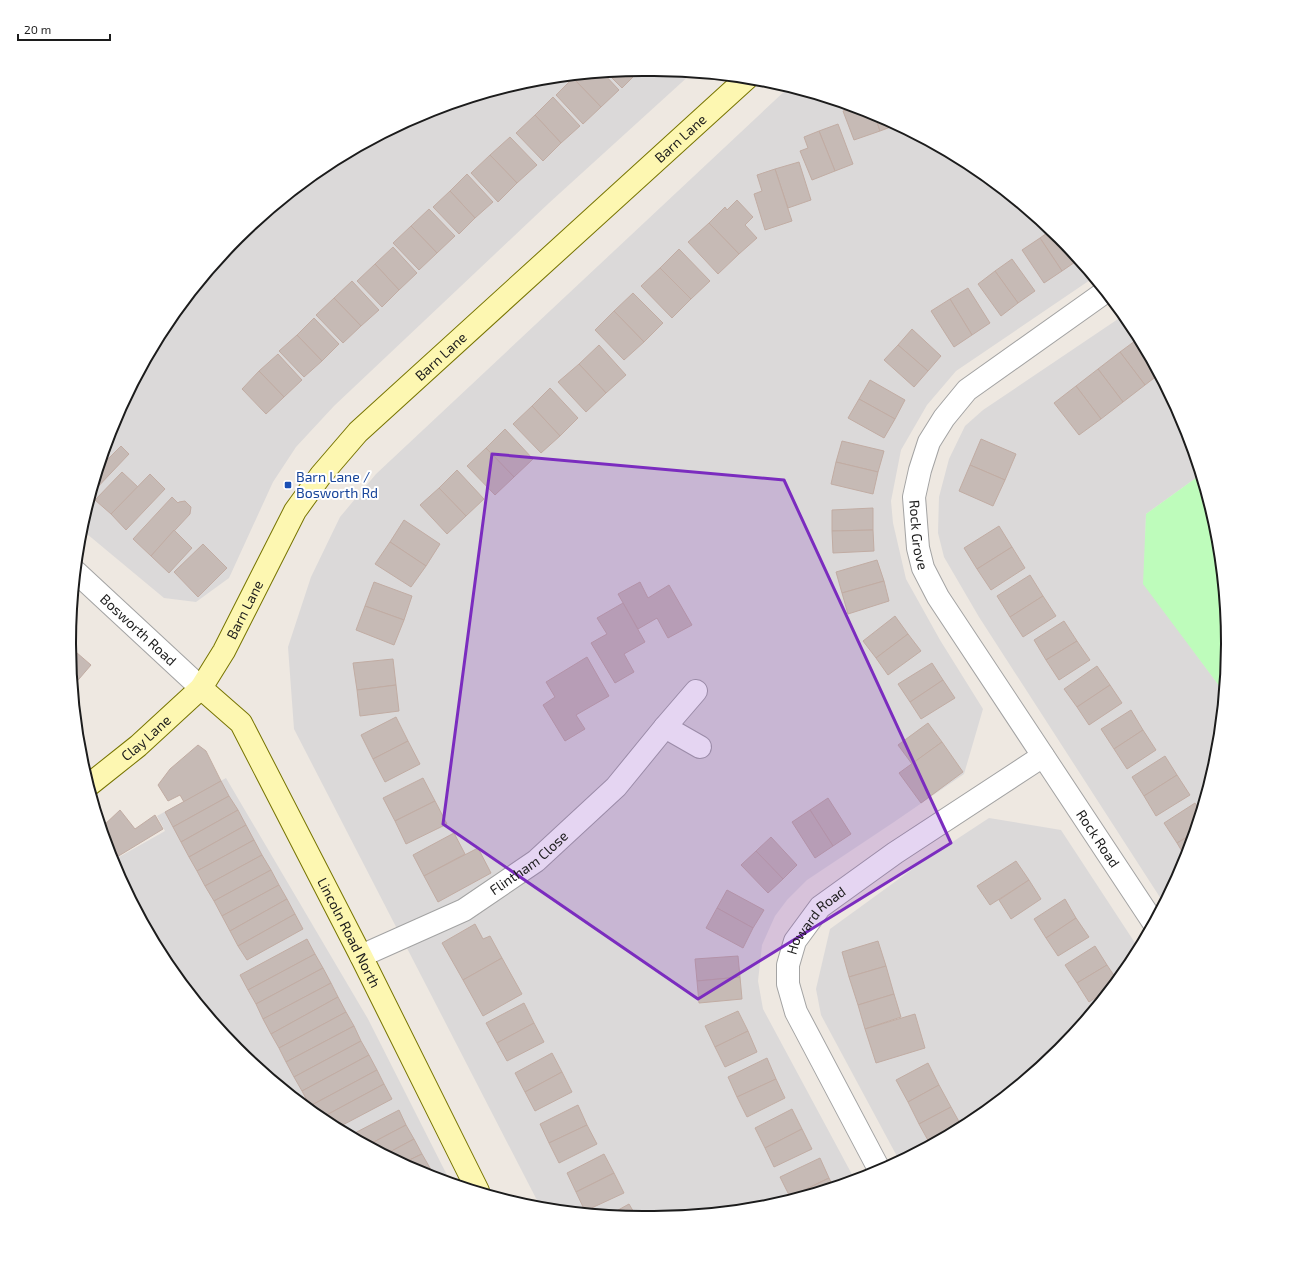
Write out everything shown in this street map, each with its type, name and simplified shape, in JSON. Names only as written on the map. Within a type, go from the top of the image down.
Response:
[{"type":"street","name":"Barn Lane","points":[[201,688],[224,651],[295,511],[321,475],[358,432],[741,83]]},
{"type":"street","name":"Rock Grove","points":[[1043,756],[938,597],[923,568],[918,548],[914,498],[920,470],[930,442],[944,418],[967,390],[1101,294]]},
{"type":"street","name":"Bosworth Road","points":[[80,576],[201,688]]},
{"type":"street","name":"Clay Lane","points":[[93,782],[138,746],[201,688]]},
{"type":"street","name":"Lincoln Road North","points":[[201,688],[241,723],[361,956],[475,1185]]},
{"type":"street","name":"Flintham Close","points":[[361,956],[464,910],[536,861],[616,787],[696,691]]},
{"type":"street","points":[[665,727],[700,747]]},
{"type":"street","name":"Rock Road","points":[[1043,756],[1150,917]]},
{"type":"street","name":"Howard Road","points":[[877,1165],[796,1012],[788,984],[788,965],[795,941],[820,907],[895,853],[1043,756]]},
{"type":"highlighted area","points":[[492,454],[784,480],[951,843],[698,999],[443,824]]},
{"type":"shaded area","points":[[606,77],[688,77],[549,203],[334,406],[296,447],[273,482],[229,578],[196,602],[164,598],[87,533],[95,497],[119,426],[152,360],[193,298],[242,242],[298,193],[360,152],[426,119],[461,106],[497,95],[569,81]]},
{"type":"shaded area","points":[[784,91],[836,106],[871,119],[937,152],[999,193],[1028,217],[1055,242],[1089,280],[956,371],[927,405],[901,450],[891,501],[893,523],[906,579],[940,640],[983,709],[964,774],[807,880],[787,900],[775,916],[762,945],[758,981],[763,1009],[852,1175],[800,1192],[764,1200],[691,1210],[606,1210],[537,1201],[294,729],[288,647],[311,577],[340,517],[376,474]]},
{"type":"shaded area","points":[[1118,319],[1145,360],[1162,393],[1178,426],[1191,461],[1196,478],[1146,514],[1144,584],[1219,686],[1210,754],[1202,790],[1178,861],[1160,898],[979,617],[944,557],[938,533],[939,497],[949,459],[965,426],[983,410]]},
{"type":"shaded area","points":[[226,778],[368,1019],[447,1176],[426,1168],[360,1135],[298,1094],[242,1045],[193,989],[152,927],[118,858],[165,831],[157,816]]},
{"type":"shaded area","points":[[989,818],[1061,830],[1135,943],[1104,989],[1080,1018],[1055,1045],[1028,1070],[999,1094],[969,1115],[937,1135],[897,1156],[821,1015],[816,989],[830,929],[925,860]]},
{"type":"green space","points":[[1196,478],[1210,533],[1216,569],[1220,606],[1221,644],[1219,686],[1143,584],[1146,514]]},
{"type":"building","points":[[634,76],[622,88],[611,77]]},
{"type":"building","points":[[607,77],[619,90],[601,107],[575,80]]},
{"type":"building","points":[[575,80],[601,107],[583,124],[556,95],[570,81]]},
{"type":"building","points":[[553,97],[580,126],[561,143],[535,115]]},
{"type":"building","points":[[846,110],[877,122],[880,131],[854,140],[843,111]]},
{"type":"building","points":[[535,115],[561,143],[543,161],[516,133]]},
{"type":"building","points":[[877,122],[889,128],[880,131]]},
{"type":"building","points":[[838,124],[853,164],[835,171],[819,131]]},
{"type":"building","points":[[819,131],[835,171],[812,180],[800,151],[808,148],[804,137]]},
{"type":"building","points":[[510,137],[537,165],[517,183],[490,155]]},
{"type":"building","points":[[490,155],[517,183],[498,202],[471,173]]},
{"type":"building","points":[[799,162],[811,200],[788,208],[775,169]]},
{"type":"building","points":[[775,169],[792,221],[765,230],[754,194],[762,191],[757,175]]},
{"type":"building","points":[[467,174],[493,202],[475,218],[450,191]]},
{"type":"building","points":[[450,191],[475,218],[459,234],[433,207]]},
{"type":"building","points":[[737,200],[753,217],[745,225],[757,238],[739,254],[709,223],[725,207],[727,210]]},
{"type":"building","points":[[429,209],[455,236],[437,253],[411,226]]},
{"type":"building","points":[[709,223],[739,254],[718,274],[688,242]]},
{"type":"building","points":[[411,226],[437,253],[419,270],[393,243]]},
{"type":"building","points":[[1046,234],[1074,263],[1062,271],[1040,238]]},
{"type":"building","points":[[1040,238],[1062,271],[1044,283],[1022,250]]},
{"type":"building","points":[[393,247],[417,273],[399,290],[375,264]]},
{"type":"building","points":[[679,249],[710,281],[691,299],[660,268]]},
{"type":"building","points":[[1012,259],[1035,291],[1018,303],[995,271]]},
{"type":"building","points":[[375,264],[399,290],[382,307],[357,281]]},
{"type":"building","points":[[660,268],[691,299],[672,318],[641,286]]},
{"type":"building","points":[[995,271],[1018,303],[1001,316],[978,284]]},
{"type":"building","points":[[352,281],[379,310],[361,326],[334,298]]},
{"type":"building","points":[[968,288],[990,323],[972,335],[950,299]]},
{"type":"building","points":[[633,293],[663,323],[644,342],[614,311]]},
{"type":"building","points":[[334,298],[361,326],[343,343],[316,315]]},
{"type":"building","points":[[950,299],[972,335],[954,347],[931,311]]},
{"type":"building","points":[[614,311],[644,342],[624,360],[595,330]]},
{"type":"building","points":[[314,318],[339,344],[322,361],[297,335]]},
{"type":"building","points":[[912,329],[941,356],[928,371],[898,345]]},
{"type":"building","points":[[297,335],[322,361],[304,377],[279,351]]},
{"type":"building","points":[[1134,342],[1154,378],[1145,385],[1120,352]]},
{"type":"building","points":[[599,345],[626,375],[606,393],[579,364]]},
{"type":"building","points":[[898,345],[928,371],[914,387],[884,360]]},
{"type":"building","points":[[1120,352],[1145,385],[1123,402],[1098,369]]},
{"type":"building","points":[[278,354],[302,380],[284,397],[259,371]]},
{"type":"building","points":[[579,364],[606,393],[586,412],[558,382]]},
{"type":"building","points":[[1098,369],[1123,402],[1101,419],[1076,386]]},
{"type":"building","points":[[259,371],[284,397],[266,414],[242,389]]},
{"type":"building","points":[[870,380],[905,400],[895,419],[859,399]]},
{"type":"building","points":[[1076,386],[1101,419],[1079,435],[1054,403]]},
{"type":"building","points":[[550,388],[578,418],[560,436],[532,406]]},
{"type":"building","points":[[859,399],[895,419],[884,438],[848,418]]},
{"type":"building","points":[[532,406],[560,436],[541,453],[513,424]]},
{"type":"building","points":[[505,429],[533,459],[514,477],[486,448]]},
{"type":"building","points":[[981,439],[1016,454],[1005,480],[970,465]]},
{"type":"building","points":[[842,441],[884,451],[878,472],[836,462]]},
{"type":"building","points":[[121,446],[129,454],[98,486],[107,460]]},
{"type":"building","points":[[486,448],[514,477],[495,495],[467,466]]},
{"type":"building","points":[[836,462],[878,472],[873,494],[831,484]]},
{"type":"building","points":[[970,465],[1005,480],[993,506],[959,491]]},
{"type":"building","points":[[457,470],[484,499],[466,516],[439,488]]},
{"type":"building","points":[[122,472],[138,487],[111,514],[95,500]]},
{"type":"building","points":[[150,474],[165,489],[126,530],[111,514]]},
{"type":"building","points":[[439,488],[466,516],[447,534],[420,505]]},
{"type":"building","points":[[172,497],[178,503],[185,501],[191,507],[190,514],[151,556],[133,539]]},
{"type":"building","points":[[873,508],[873,530],[832,531],[832,510]]},
{"type":"building","points":[[404,520],[440,544],[426,566],[390,542]]},
{"type":"building","points":[[999,526],[1012,547],[977,569],[964,548]]},
{"type":"building","points":[[174,530],[192,548],[169,573],[151,556]]},
{"type":"building","points":[[873,530],[874,551],[833,553],[832,531]]},
{"type":"building","points":[[390,542],[426,566],[411,587],[375,564]]},
{"type":"building","points":[[203,544],[227,568],[198,597],[174,572]]},
{"type":"building","points":[[1012,547],[1025,568],[991,590],[977,569]]},
{"type":"building","points":[[877,560],[884,581],[842,593],[836,572]]},
{"type":"building","points":[[1030,575],[1043,596],[1010,617],[997,596]]},
{"type":"building","points":[[884,581],[889,601],[848,614],[842,593]]},
{"type":"building","points":[[374,582],[412,596],[404,620],[365,606]]},
{"type":"building","points":[[640,582],[648,598],[669,585],[692,625],[668,638],[657,618],[638,629],[618,594]]},
{"type":"building","points":[[1043,596],[1056,616],[1023,637],[1010,617]]},
{"type":"building","points":[[623,603],[645,642],[624,654],[634,672],[615,683],[591,643],[607,634],[597,618]]},
{"type":"building","points":[[365,606],[404,620],[394,645],[356,630]]},
{"type":"building","points":[[895,616],[908,634],[876,658],[863,641]]},
{"type":"building","points":[[1064,621],[1077,641],[1046,660],[1034,640]]},
{"type":"building","points":[[908,634],[921,651],[888,675],[876,658]]},
{"type":"building","points":[[1077,641],[1090,660],[1059,680],[1046,660]]},
{"type":"building","points":[[76,652],[91,665],[77,681]]},
{"type":"building","points":[[587,657],[609,696],[576,715],[585,729],[565,741],[543,705],[555,697],[546,682]]},
{"type":"building","points":[[393,659],[396,685],[357,690],[353,663]]},
{"type":"building","points":[[932,663],[943,680],[910,702],[898,684]]},
{"type":"building","points":[[1097,666],[1110,685],[1077,707],[1064,689]]},
{"type":"building","points":[[943,680],[955,698],[921,719],[910,702]]},
{"type":"building","points":[[396,685],[399,711],[360,716],[357,690]]},
{"type":"building","points":[[1110,685],[1122,703],[1089,725],[1077,707]]},
{"type":"building","points":[[1131,710],[1143,730],[1114,749],[1101,729]]},
{"type":"building","points":[[396,717],[408,741],[373,759],[361,735]]},
{"type":"building","points":[[928,723],[942,742],[912,764],[898,745]]},
{"type":"building","points":[[1143,730],[1156,750],[1127,769],[1114,749]]},
{"type":"building","points":[[408,741],[420,764],[385,782],[373,759]]},
{"type":"building","points":[[942,742],[963,772],[921,803],[899,773]]},
{"type":"building","points":[[198,745],[206,751],[221,781],[184,802],[180,795],[168,801],[158,785],[170,769]]},
{"type":"building","points":[[1165,756],[1177,775],[1144,796],[1132,777]]},
{"type":"building","points":[[1177,775],[1190,795],[1156,816],[1144,796]]},
{"type":"building","points":[[423,778],[435,801],[395,821],[383,798]]},
{"type":"building","points":[[221,781],[229,796],[173,827],[165,812]]},
{"type":"building","points":[[229,796],[238,810],[181,842],[173,827]]},
{"type":"building","points":[[828,798],[851,834],[833,846],[810,810]]},
{"type":"building","points":[[435,801],[447,824],[406,844],[395,821]]},
{"type":"building","points":[[1195,803],[1197,806],[1187,837],[1177,843],[1164,823]]},
{"type":"building","points":[[120,810],[135,829],[155,815],[163,829],[117,857],[105,824]]},
{"type":"building","points":[[238,810],[246,825],[189,857],[181,842]]},
{"type":"building","points":[[810,810],[833,846],[815,858],[792,822]]},
{"type":"building","points":[[246,825],[254,840],[197,871],[189,857]]},
{"type":"building","points":[[454,833],[465,854],[424,876],[413,855]]},
{"type":"building","points":[[771,837],[797,865],[783,879],[756,851]]},
{"type":"building","points":[[1187,837],[1182,851],[1177,843]]},
{"type":"building","points":[[254,840],[262,855],[205,886],[197,871]]},
{"type":"building","points":[[478,848],[491,873],[438,902],[424,876]]},
{"type":"building","points":[[756,851],[783,879],[768,893],[741,865]]},
{"type":"building","points":[[262,855],[271,870],[214,901],[205,886]]},
{"type":"building","points":[[1016,861],[1029,880],[990,905],[977,886]]},
{"type":"building","points":[[271,870],[279,885],[222,916],[214,901]]},
{"type":"building","points":[[1029,880],[1041,899],[1011,919],[999,900]]},
{"type":"building","points":[[279,885],[287,899],[230,931],[222,916]]},
{"type":"building","points":[[727,890],[764,910],[753,928],[717,908]]},
{"type":"building","points":[[287,899],[295,914],[238,946],[230,931]]},
{"type":"building","points":[[1065,899],[1076,918],[1046,938],[1034,919]]},
{"type":"building","points":[[717,908],[753,928],[743,948],[706,928]]},
{"type":"building","points":[[295,914],[303,929],[247,960],[238,946]]},
{"type":"building","points":[[1076,918],[1089,937],[1058,956],[1046,938]]},
{"type":"building","points":[[475,924],[483,939],[490,936],[502,958],[463,980],[442,943]]},
{"type":"building","points":[[307,939],[315,954],[248,990],[240,975]]},
{"type":"building","points":[[878,941],[886,966],[849,977],[842,952]]},
{"type":"building","points":[[1095,946],[1107,965],[1077,983],[1065,965]]},
{"type":"building","points":[[315,954],[323,968],[256,1004],[248,990]]},
{"type":"building","points":[[738,956],[740,977],[697,981],[695,959]]},
{"type":"building","points":[[502,958],[522,994],[483,1016],[463,980]]},
{"type":"building","points":[[1107,965],[1114,975],[1098,996],[1089,1002],[1077,983]]},
{"type":"building","points":[[886,966],[894,994],[858,1005],[849,977]]},
{"type":"building","points":[[323,968],[331,983],[263,1019],[256,1004]]},
{"type":"building","points":[[740,977],[742,999],[699,1003],[697,981]]},
{"type":"building","points":[[331,983],[338,997],[271,1034],[263,1019]]},
{"type":"building","points":[[894,994],[901,1017],[865,1029],[858,1005]]},
{"type":"building","points":[[338,997],[346,1012],[279,1048],[271,1034]]},
{"type":"building","points":[[524,1003],[534,1023],[497,1043],[486,1023]]},
{"type":"building","points":[[738,1011],[748,1031],[715,1047],[705,1026]]},
{"type":"building","points":[[346,1012],[354,1026],[286,1062],[279,1048]]},
{"type":"building","points":[[915,1014],[925,1048],[876,1063],[865,1029]]},
{"type":"building","points":[[534,1023],[544,1042],[507,1061],[497,1043]]},
{"type":"building","points":[[354,1026],[361,1041],[294,1077],[286,1062]]},
{"type":"building","points":[[748,1031],[757,1052],[725,1067],[715,1047]]},
{"type":"building","points":[[361,1041],[369,1055],[302,1091],[294,1077]]},
{"type":"building","points":[[552,1053],[562,1072],[525,1092],[515,1073]]},
{"type":"building","points":[[369,1055],[377,1070],[313,1104],[307,1100],[302,1091]]},
{"type":"building","points":[[767,1058],[776,1079],[737,1097],[728,1077]]},
{"type":"building","points":[[928,1063],[939,1085],[908,1102],[896,1080]]},
{"type":"building","points":[[377,1070],[384,1084],[327,1115],[313,1104]]},
{"type":"building","points":[[562,1072],[572,1092],[535,1111],[525,1092]]},
{"type":"building","points":[[776,1079],[785,1098],[747,1117],[737,1097]]},
{"type":"building","points":[[384,1084],[392,1099],[343,1125],[327,1115]]},
{"type":"building","points":[[939,1085],[951,1107],[919,1124],[908,1102]]},
{"type":"building","points":[[578,1105],[587,1125],[549,1143],[540,1124]]},
{"type":"building","points":[[951,1107],[959,1121],[928,1140],[919,1124]]},
{"type":"building","points":[[792,1109],[802,1129],[765,1148],[755,1128]]},
{"type":"building","points":[[399,1110],[406,1125],[374,1142],[356,1132]]},
{"type":"building","points":[[406,1125],[414,1139],[391,1151],[374,1142]]},
{"type":"building","points":[[587,1125],[597,1144],[559,1163],[549,1143]]},
{"type":"building","points":[[802,1129],[812,1149],[774,1167],[765,1148]]},
{"type":"building","points":[[414,1139],[422,1154],[409,1160],[391,1151]]},
{"type":"building","points":[[422,1154],[430,1168],[426,1168],[409,1160]]},
{"type":"building","points":[[604,1154],[614,1173],[576,1192],[567,1173]]},
{"type":"building","points":[[820,1158],[829,1178],[801,1192],[789,1194],[780,1177]]},
{"type":"building","points":[[614,1173],[624,1193],[591,1208],[583,1208],[576,1192]]},
{"type":"building","points":[[829,1178],[831,1182],[801,1192]]},
{"type":"building","points":[[629,1204],[633,1211],[618,1210]]},
{"type":"place","name":"Barn Lane / Bosworth Rd","points":[[288,485]]}]
